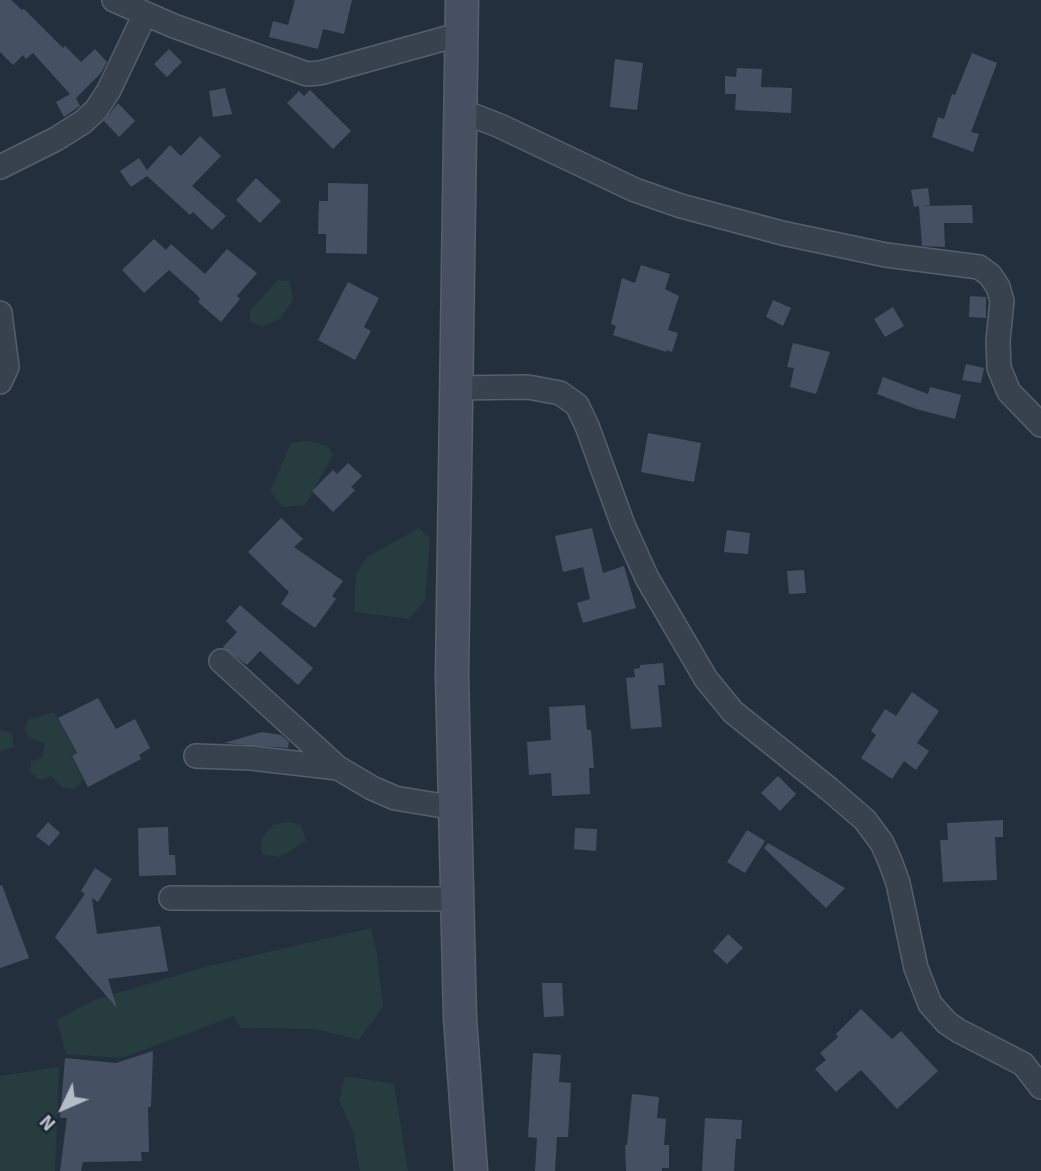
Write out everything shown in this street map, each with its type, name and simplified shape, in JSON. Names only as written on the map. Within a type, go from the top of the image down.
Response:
[{"type":"main road","points":[[462,0],[454,388],[452,675],[460,1018],[471,1171]]},
{"type":"street","points":[[114,0],[307,74],[320,73],[461,34]]},
{"type":"street","points":[[0,167],[56,139],[96,110],[109,90],[145,14]]},
{"type":"street","points":[[459,110],[500,126],[635,190],[681,206],[782,233],[886,254],[979,267],[990,275],[998,287],[1002,301],[999,368],[1009,392],[1041,425]]},
{"type":"street","points":[[0,313],[7,367],[0,382]]},
{"type":"street","points":[[454,388],[528,387],[560,393],[577,405],[623,525],[647,578],[706,679],[733,712],[865,820],[882,843],[898,883],[923,992],[938,1014],[959,1031],[1023,1064],[1041,1087]]},
{"type":"street","points":[[221,661],[338,768],[395,798],[455,808]]},
{"type":"street","points":[[196,756],[251,758],[338,768]]},
{"type":"street","points":[[171,898],[459,900]]},
{"type":"green space","points":[[278,280],[290,281],[293,300],[281,318],[262,327],[250,321],[250,310]]},
{"type":"green space","points":[[308,441],[328,446],[333,455],[305,505],[282,507],[270,491],[291,443]]},
{"type":"green space","points":[[419,528],[430,539],[425,600],[409,619],[354,612],[356,574],[367,557]]},
{"type":"green space","points":[[54,712],[76,753],[71,756],[83,779],[74,789],[62,787],[51,776],[43,780],[37,779],[30,772],[31,762],[42,757],[45,744],[30,738],[25,731],[28,720]]},
{"type":"green space","points":[[0,730],[11,732],[14,747],[0,751]]},
{"type":"green space","points":[[288,822],[301,825],[306,840],[278,857],[262,854],[261,840],[268,830],[273,825]]},
{"type":"green space","points":[[371,928],[383,1007],[359,1040],[316,1029],[241,1028],[234,1016],[121,1058],[66,1054],[57,1020],[94,1000],[205,967]]},
{"type":"green space","points":[[59,1067],[55,1171],[0,1171],[0,1076]]},
{"type":"green space","points":[[345,1076],[394,1084],[408,1171],[360,1171],[353,1132],[339,1100]]},
{"type":"building","points":[[0,0],[11,0],[24,9],[81,62],[95,49],[107,62],[101,73],[76,98],[80,106],[64,117],[56,102],[70,94],[33,53],[26,59],[23,55],[13,65],[0,52]]},
{"type":"building","points":[[295,0],[352,0],[344,34],[323,29],[318,49],[269,37],[273,21],[288,25]]},
{"type":"building","points":[[169,49],[182,62],[167,77],[154,64]]},
{"type":"building","points":[[972,53],[997,63],[971,132],[979,134],[973,152],[932,137],[938,117],[944,119],[952,94],[955,95]]},
{"type":"building","points":[[615,59],[643,63],[637,110],[610,107]]},
{"type":"building","points":[[737,68],[762,69],[761,87],[792,88],[791,113],[735,110],[736,94],[725,94],[725,76],[736,77]]},
{"type":"building","points":[[225,88],[232,114],[213,117],[209,91]]},
{"type":"building","points":[[310,90],[351,131],[333,149],[287,103],[299,91],[304,96]]},
{"type":"building","points":[[118,103],[135,121],[119,137],[104,121]]},
{"type":"building","points":[[200,136],[221,156],[192,186],[226,216],[212,230],[193,212],[190,215],[147,176],[131,187],[120,171],[139,158],[147,170],[170,145],[181,156]]},
{"type":"building","points":[[256,178],[281,201],[260,223],[236,200]]},
{"type":"building","points":[[328,183],[368,184],[367,254],[326,253],[326,234],[318,234],[319,201],[328,201]]},
{"type":"building","points":[[928,188],[930,205],[923,206],[972,205],[973,223],[944,223],[945,247],[922,246],[919,206],[914,207],[911,190]]},
{"type":"building","points":[[154,239],[166,250],[171,244],[205,274],[227,249],[257,273],[237,296],[240,299],[221,322],[198,302],[200,299],[197,295],[169,270],[144,293],[122,270]]},
{"type":"building","points":[[641,265],[670,274],[665,289],[679,296],[668,330],[678,333],[672,352],[613,335],[616,326],[611,324],[622,278],[635,283]]},
{"type":"building","points":[[348,282],[379,298],[364,327],[371,331],[355,360],[318,340]]},
{"type":"building","points":[[970,296],[986,297],[986,318],[969,317]]},
{"type":"building","points":[[773,300],[791,308],[783,326],[766,317]]},
{"type":"building","points":[[893,307],[904,326],[885,337],[874,319]]},
{"type":"building","points":[[793,343],[830,352],[816,394],[790,387],[794,368],[787,367]]},
{"type":"building","points":[[966,364],[984,368],[981,383],[962,380]]},
{"type":"building","points":[[883,377],[928,394],[930,387],[961,395],[955,419],[916,409],[877,394]]},
{"type":"building","points":[[648,433],[701,443],[694,482],[641,472]]},
{"type":"building","points":[[348,463],[362,476],[351,487],[355,490],[333,512],[312,491],[333,470],[337,474]]},
{"type":"building","points":[[281,518],[303,539],[294,547],[343,581],[332,596],[336,599],[315,628],[281,604],[289,592],[248,552]]},
{"type":"building","points":[[592,528],[603,573],[624,566],[636,608],[583,623],[577,603],[590,599],[583,567],[563,572],[555,536]]},
{"type":"building","points":[[727,530],[750,533],[748,554],[724,552]]},
{"type":"building","points":[[804,570],[806,593],[789,594],[787,571]]},
{"type":"building","points":[[240,605],[313,668],[298,685],[260,651],[247,665],[223,647],[237,632],[226,621]]},
{"type":"building","points":[[663,663],[665,685],[658,685],[662,727],[631,729],[626,678],[635,677],[634,669],[640,668],[640,665]]},
{"type":"building","points":[[912,692],[939,711],[917,743],[929,751],[916,770],[904,761],[892,779],[861,758],[876,735],[871,731],[885,709],[896,716]]},
{"type":"building","points":[[98,698],[116,729],[135,719],[150,748],[139,755],[141,759],[88,787],[72,756],[77,753],[58,718]]},
{"type":"building","points":[[585,705],[587,730],[591,730],[594,768],[589,768],[590,794],[552,796],[551,773],[529,775],[527,742],[551,740],[549,707]]},
{"type":"building","points":[[262,732],[281,735],[289,742],[288,748],[224,743]]},
{"type":"building","points":[[778,776],[796,794],[780,811],[761,793]]},
{"type":"building","points":[[1003,820],[1003,837],[995,837],[997,880],[943,882],[940,840],[948,840],[947,823]]},
{"type":"building","points":[[48,822],[60,833],[49,846],[36,836]]},
{"type":"building","points":[[168,827],[169,855],[175,855],[176,875],[139,876],[138,828]]},
{"type":"building","points":[[575,828],[597,829],[596,851],[574,849]]},
{"type":"building","points":[[747,830],[765,841],[745,873],[727,862]]},
{"type":"building","points":[[768,843],[845,888],[826,908],[764,848]]},
{"type":"building","points":[[95,868],[112,879],[98,902],[92,898],[97,934],[160,926],[168,971],[108,979],[117,1008],[55,937],[85,894],[81,891]]},
{"type":"building","points":[[2,885],[29,958],[0,968],[0,886]]},
{"type":"building","points":[[728,934],[743,948],[727,964],[713,951]]},
{"type":"building","points":[[542,983],[562,983],[564,1016],[544,1017]]},
{"type":"building","points":[[861,1009],[892,1039],[901,1031],[938,1071],[897,1109],[861,1070],[836,1092],[815,1069],[826,1060],[820,1053],[838,1037],[836,1034]]},
{"type":"building","points":[[153,1051],[151,1107],[148,1107],[149,1152],[141,1152],[142,1161],[83,1162],[81,1171],[60,1171],[67,1118],[60,1118],[65,1058],[116,1063]]},
{"type":"building","points":[[533,1053],[561,1055],[559,1082],[571,1083],[568,1137],[557,1137],[555,1171],[535,1171],[537,1138],[528,1137]]},
{"type":"building","points":[[632,1094],[659,1097],[657,1118],[666,1119],[664,1145],[669,1145],[669,1168],[662,1168],[662,1171],[626,1171],[625,1145]]},
{"type":"building","points":[[705,1118],[742,1120],[741,1139],[736,1139],[734,1171],[702,1171]]}]
